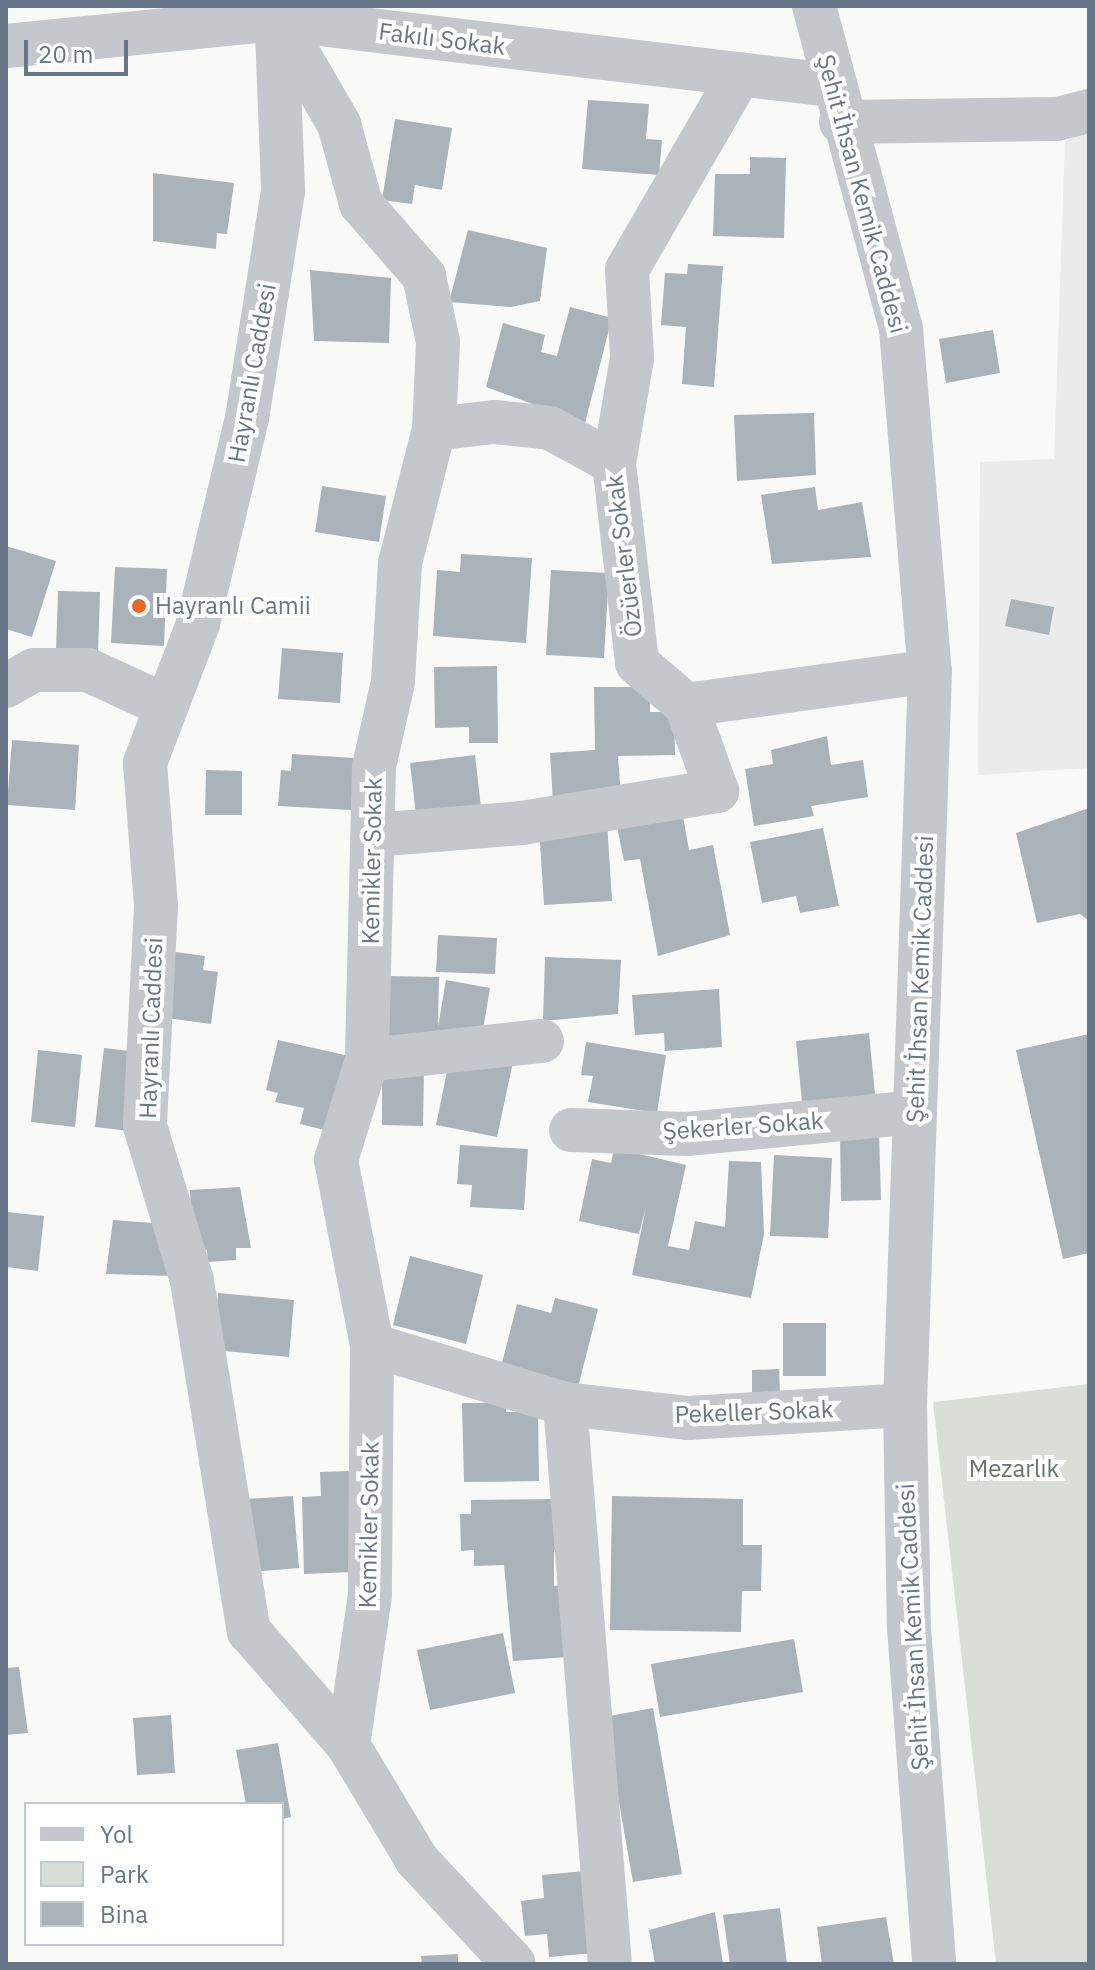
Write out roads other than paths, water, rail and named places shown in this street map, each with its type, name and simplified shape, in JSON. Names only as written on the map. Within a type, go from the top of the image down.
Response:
[{"type":"street","name":"Şehit İhsan Kemik Caddesi","points":[[814,6],[835,104],[901,329],[930,671],[905,1405],[909,1628],[934,1964]]},
{"type":"street","name":"Fakılı Sokak","points":[[6,46],[277,12],[740,74],[835,104],[1057,119],[1089,111]]},
{"type":"street","name":"Kemikler Sokak","points":[[277,12],[339,124],[361,204],[424,276],[438,342],[434,429],[400,563],[373,835],[367,1060],[336,1160],[372,1345],[370,1595],[348,1745]]},
{"type":"street","name":"Hayranlı Caddesi","points":[[277,12],[283,191],[247,418],[198,624],[145,763],[156,906],[145,1126],[192,1281],[249,1631],[348,1745],[417,1860],[514,1964]]},
{"type":"street","name":"Özüerler Sokak","points":[[686,705],[637,663],[614,463],[632,358],[627,270],[740,74]]},
{"type":"street","points":[[434,429],[527,424],[569,433],[614,463]]},
{"type":"street","points":[[6,686],[34,670],[88,670],[166,706]]},
{"type":"street","points":[[373,835],[535,821],[717,791],[686,705],[930,671]]},
{"type":"street","points":[[367,1060],[542,1041]]},
{"type":"street","name":"Şekerler Sokak","points":[[571,1130],[687,1134],[915,1112]]},
{"type":"street","name":"Pekeller Sokak","points":[[372,1345],[565,1404],[688,1418],[905,1405]]},
{"type":"street","points":[[565,1404],[610,1964]]},
{"type":"place","name":"Hayranlı Camii","points":[[139,606]]},
{"type":"park label","name":"Mezarlık","points":[[1014,1469]]}]
